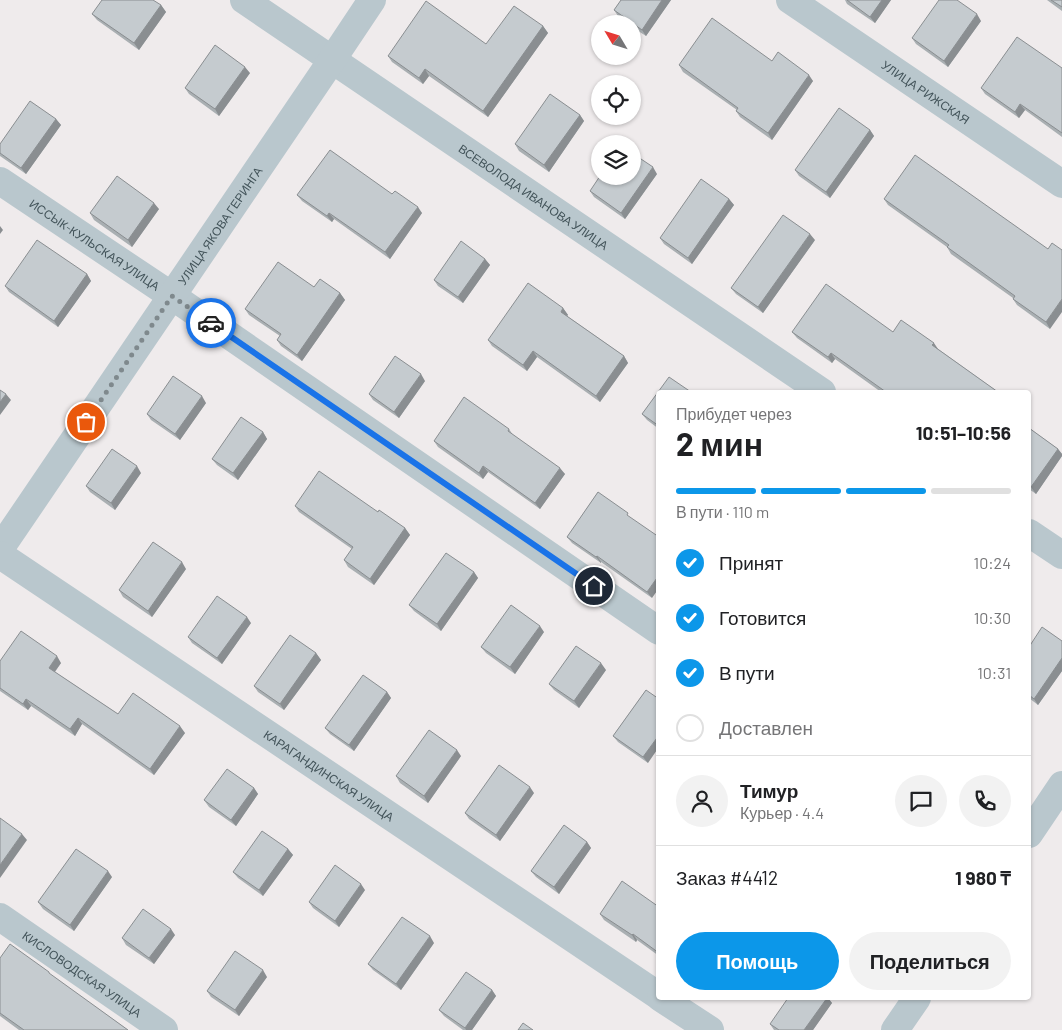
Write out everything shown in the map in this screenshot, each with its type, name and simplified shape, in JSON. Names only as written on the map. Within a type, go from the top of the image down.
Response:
[{"type":"street","name":"ВСЕВОЛОДА ИВАНОВА УЛИЦА","points":[[244,0],[819,390]]},
{"type":"street","name":"УЛИЦА ЯКОВА ГЕРИНГА","points":[[0,549],[372,0]]},
{"type":"street","name":"УЛИЦА РИЖСКАЯ","points":[[790,0],[1062,184]]},
{"type":"street","name":"ИССЫК-КУЛЬСКАЯ УЛИЦА","points":[[0,181],[172,296],[656,629]]},
{"type":"street","points":[[1031,534],[1062,555]]},
{"type":"street","name":"КАРАГАНДИНСКАЯ УЛИЦА","points":[[0,555],[656,994]]},
{"type":"street","points":[[1031,831],[1062,785]]},
{"type":"street","name":"КИСЛОВОДСКАЯ УЛИЦА","points":[[0,917],[164,1030]]},
{"type":"street","name":"КАРАГАНДИНСКАЯ УЛИЦА","points":[[665,1000],[710,1030]]},
{"type":"street","points":[[895,1030],[916,1000]]},
{"type":"building","points":[[102,0],[153,0],[161,5],[134,43],[92,14]]},
{"type":"building","points":[[621,0],[662,0],[642,30],[641,15],[621,15],[614,10]]},
{"type":"building","points":[[847,0],[882,0],[870,17]]},
{"type":"building","points":[[939,0],[957,0],[977,14],[944,61],[912,38]]},
{"type":"building","points":[[1051,0],[1062,0],[1062,7]]},
{"type":"building","points":[[426,1],[486,44],[514,6],[543,26],[483,111],[425,69],[419,78],[388,56]]},
{"type":"building","points":[[712,18],[772,61],[778,52],[809,75],[768,133],[736,111],[738,108],[679,65]]},
{"type":"building","points":[[1017,37],[1062,68],[1062,133],[1020,104],[1015,112],[981,88]]},
{"type":"building","points":[[215,45],[245,67],[215,109],[185,88]]},
{"type":"building","points":[[550,94],[580,115],[544,165],[515,144]]},
{"type":"building","points":[[30,101],[56,119],[21,168],[0,153],[0,144]]},
{"type":"building","points":[[839,108],[870,130],[826,192],[795,170]]},
{"type":"building","points":[[330,150],[392,194],[395,191],[418,207],[385,252],[329,213],[327,216],[297,195]]},
{"type":"building","points":[[915,155],[1048,249],[1052,243],[1062,250],[1062,299],[1046,322],[1013,299],[1015,296],[947,247],[949,245],[884,199]]},
{"type":"building","points":[[641,159],[653,167],[641,184]]},
{"type":"building","points":[[117,176],[154,203],[128,240],[90,213]]},
{"type":"building","points":[[701,179],[729,199],[688,258],[660,238]]},
{"type":"building","points":[[594,185],[640,185],[621,213],[590,191]]},
{"type":"building","points":[[783,215],[810,234],[758,307],[731,288]]},
{"type":"building","points":[[37,240],[87,274],[54,321],[5,286]]},
{"type":"building","points":[[461,241],[485,259],[458,297],[434,280]]},
{"type":"building","points":[[278,262],[314,287],[320,279],[340,293],[297,355],[277,340],[281,334],[245,309]]},
{"type":"building","points":[[528,283],[563,308],[561,312],[624,356],[596,396],[533,351],[523,365],[488,340]]},
{"type":"building","points":[[826,284],[893,332],[901,320],[934,343],[932,345],[995,390],[883,390],[831,353],[828,357],[792,332]]},
{"type":"building","points":[[395,356],[421,374],[394,412],[369,394]]},
{"type":"building","points":[[173,376],[202,396],[175,434],[147,414]]},
{"type":"building","points":[[669,377],[688,390],[660,390]]},
{"type":"building","points":[[0,390],[6,394],[0,402]]},
{"type":"building","points":[[656,395],[656,424],[642,414]]},
{"type":"building","points":[[464,397],[560,468],[535,503],[483,466],[479,473],[434,441]]},
{"type":"building","points":[[241,417],[263,432],[233,473],[212,459]]},
{"type":"building","points":[[1031,429],[1058,449],[1031,487]]},
{"type":"building","points":[[112,449],[137,466],[111,503],[86,486]]},
{"type":"building","points":[[319,471],[378,512],[379,510],[405,528],[370,579],[344,560],[353,547],[295,506]]},
{"type":"building","points":[[598,492],[656,535],[656,579],[647,592],[567,537]]},
{"type":"building","points":[[153,542],[182,562],[148,611],[119,590]]},
{"type":"building","points":[[446,553],[474,572],[437,624],[409,605]]},
{"type":"building","points":[[217,596],[247,617],[217,658],[188,637]]},
{"type":"building","points":[[511,605],[540,626],[510,667],[481,647]]},
{"type":"building","points":[[1042,627],[1062,641],[1062,658],[1034,699],[1031,697],[1031,644]]},
{"type":"building","points":[[21,631],[57,656],[49,668],[118,714],[133,693],[180,726],[150,769],[78,718],[70,729],[26,699],[23,704],[0,688],[0,661]]},
{"type":"building","points":[[290,635],[316,653],[280,704],[254,686]]},
{"type":"building","points":[[576,646],[601,663],[574,701],[549,684]]},
{"type":"building","points":[[363,675],[387,692],[349,745],[325,728]]},
{"type":"building","points":[[646,690],[656,697],[656,739],[643,757],[613,736]]},
{"type":"building","points":[[429,730],[457,750],[424,796],[396,776]]},
{"type":"building","points":[[499,765],[530,787],[496,835],[465,813]]},
{"type":"building","points":[[227,769],[254,788],[231,820],[204,800]]},
{"type":"building","points":[[0,818],[22,834],[0,865]]},
{"type":"building","points":[[564,825],[587,842],[554,887],[531,871]]},
{"type":"building","points":[[262,831],[288,849],[259,890],[233,872]]},
{"type":"building","points":[[76,849],[108,871],[70,925],[38,902]]},
{"type":"building","points":[[335,865],[361,884],[335,921],[309,902]]},
{"type":"building","points":[[622,881],[656,905],[656,951],[633,934],[600,914]]},
{"type":"building","points":[[143,909],[171,929],[149,958],[122,938]]},
{"type":"building","points":[[402,917],[430,936],[396,984],[368,964]]},
{"type":"building","points":[[10,944],[128,1030],[24,1030],[0,1013],[0,958]]},
{"type":"building","points":[[235,951],[263,970],[235,1010],[207,991]]},
{"type":"building","points":[[466,972],[492,990],[465,1028],[439,1010]]},
{"type":"building","points":[[787,1000],[826,1000],[804,1030],[779,1030],[770,1024]]},
{"type":"building","points":[[523,1023],[533,1030],[518,1030]]},
{"type":"way so far","points":[[86,422],[172,296],[211,323]]},
{"type":"route","points":[[211,323],[594,586]]}]
